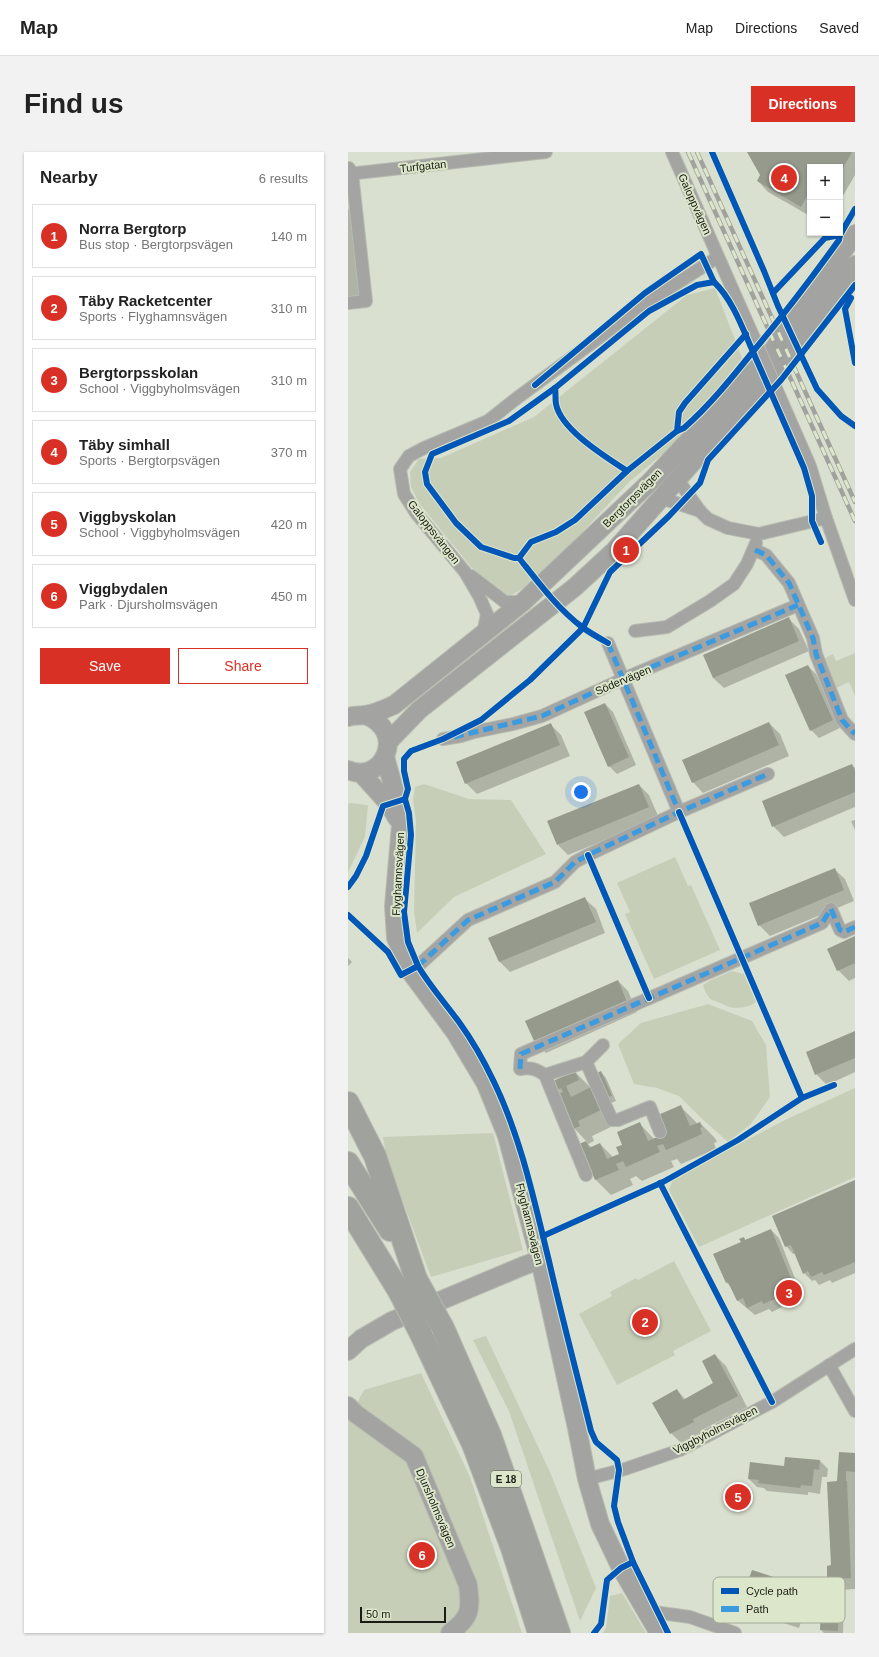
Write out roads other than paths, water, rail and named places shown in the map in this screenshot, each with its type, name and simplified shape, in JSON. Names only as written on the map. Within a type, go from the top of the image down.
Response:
[{"type":"highway","points":[[348,1103],[375,1156],[407,1285]]},
{"type":"highway","name":"E 18","points":[[348,1163],[385,1221],[407,1285],[421,1334],[473,1444],[512,1548],[539,1633]]},
{"type":"highway","name":"E 18","points":[[348,1208],[407,1285],[443,1328],[490,1436],[559,1633]]},
{"type":"street","name":"Turfgatan","points":[[349,171],[546,152]]},
{"type":"street","name":"Galoppvägen","points":[[672,152],[718,257]]},
{"type":"street","points":[[348,303],[366,301],[349,171]]},
{"type":"street","name":"Bergtorpsvägen","points":[[354,714],[394,705],[523,602],[650,482],[771,353],[855,234]]},
{"type":"street","points":[[718,257],[810,466],[826,518],[855,600]]},
{"type":"street","name":"Galoppsvängen","points":[[483,634],[487,614],[479,596],[465,572],[416,513],[404,494],[400,469],[408,456],[488,421],[646,302],[718,257]]},
{"type":"street","name":"Bergtorpsvägen","points":[[352,772],[369,771],[379,765],[387,750],[419,710],[575,587],[614,550],[778,368],[855,265]]},
{"type":"street","points":[[678,480],[700,511],[708,519],[728,528],[759,534],[826,518]]},
{"type":"street","points":[[661,498],[700,511]]},
{"type":"street","points":[[635,630],[667,627],[710,601],[734,584],[755,550],[759,534]]},
{"type":"street","points":[[755,550],[766,555],[789,583],[813,638],[816,654],[842,720],[855,734]]},
{"type":"street","name":"Galoppsvängen","points":[[465,572],[505,602],[523,602]]},
{"type":"street","name":"Södervägen","points":[[443,739],[513,724],[542,716],[623,679],[798,605]]},
{"type":"street","points":[[608,643],[679,812]]},
{"type":"street","name":"Bergtorpsvägen","points":[[354,714],[373,718],[380,723],[385,730],[387,750]]},
{"type":"street","name":"Flyghamnsvägen","points":[[387,750],[398,800],[401,826],[394,906],[396,938],[410,971],[455,1032],[486,1084],[507,1136],[540,1260],[573,1407],[587,1479],[600,1524],[621,1568],[659,1633]]},
{"type":"street","name":"Flyghamnsvägen","points":[[352,772],[389,804],[401,826]]},
{"type":"street","points":[[418,966],[468,920],[555,882],[575,862],[588,855],[679,812],[768,774]]},
{"type":"street","points":[[586,1175],[545,1075],[535,1068],[528,1067],[520,1069],[521,1054],[822,923],[831,909],[840,930],[844,932],[855,927]]},
{"type":"street","points":[[545,1075],[586,1062],[603,1045]]},
{"type":"street","points":[[586,1062],[612,1120],[618,1120],[650,1107],[660,1132]]},
{"type":"street","points":[[348,1351],[361,1338],[392,1321],[540,1260]]},
{"type":"street","name":"Viggbyholmsvägen","points":[[587,1479],[625,1469],[680,1450],[772,1402],[855,1349]]},
{"type":"street","points":[[829,1365],[855,1411]]},
{"type":"street","name":"Djursholmsvägen","points":[[348,1406],[356,1414],[414,1456],[468,1585],[470,1607],[463,1624],[450,1633]]},
{"type":"street","points":[[646,1611],[690,1617],[735,1633]]},
{"type":"railway","points":[[688,152],[855,521]]},
{"type":"railway","points":[[697,152],[855,502]]},
{"type":"place","name":"Täby simhall","points":[[784,178]]},
{"type":"place","name":"Norra Bergtorp","points":[[626,550]]},
{"type":"place","name":"Bergtorpsskolan","points":[[789,1293]]},
{"type":"place","name":"Täby Racketcenter","points":[[645,1322]]},
{"type":"place","name":"Viggbyskolan","points":[[738,1497]]},
{"type":"place","name":"Viggbydalen","points":[[422,1555]]}]
